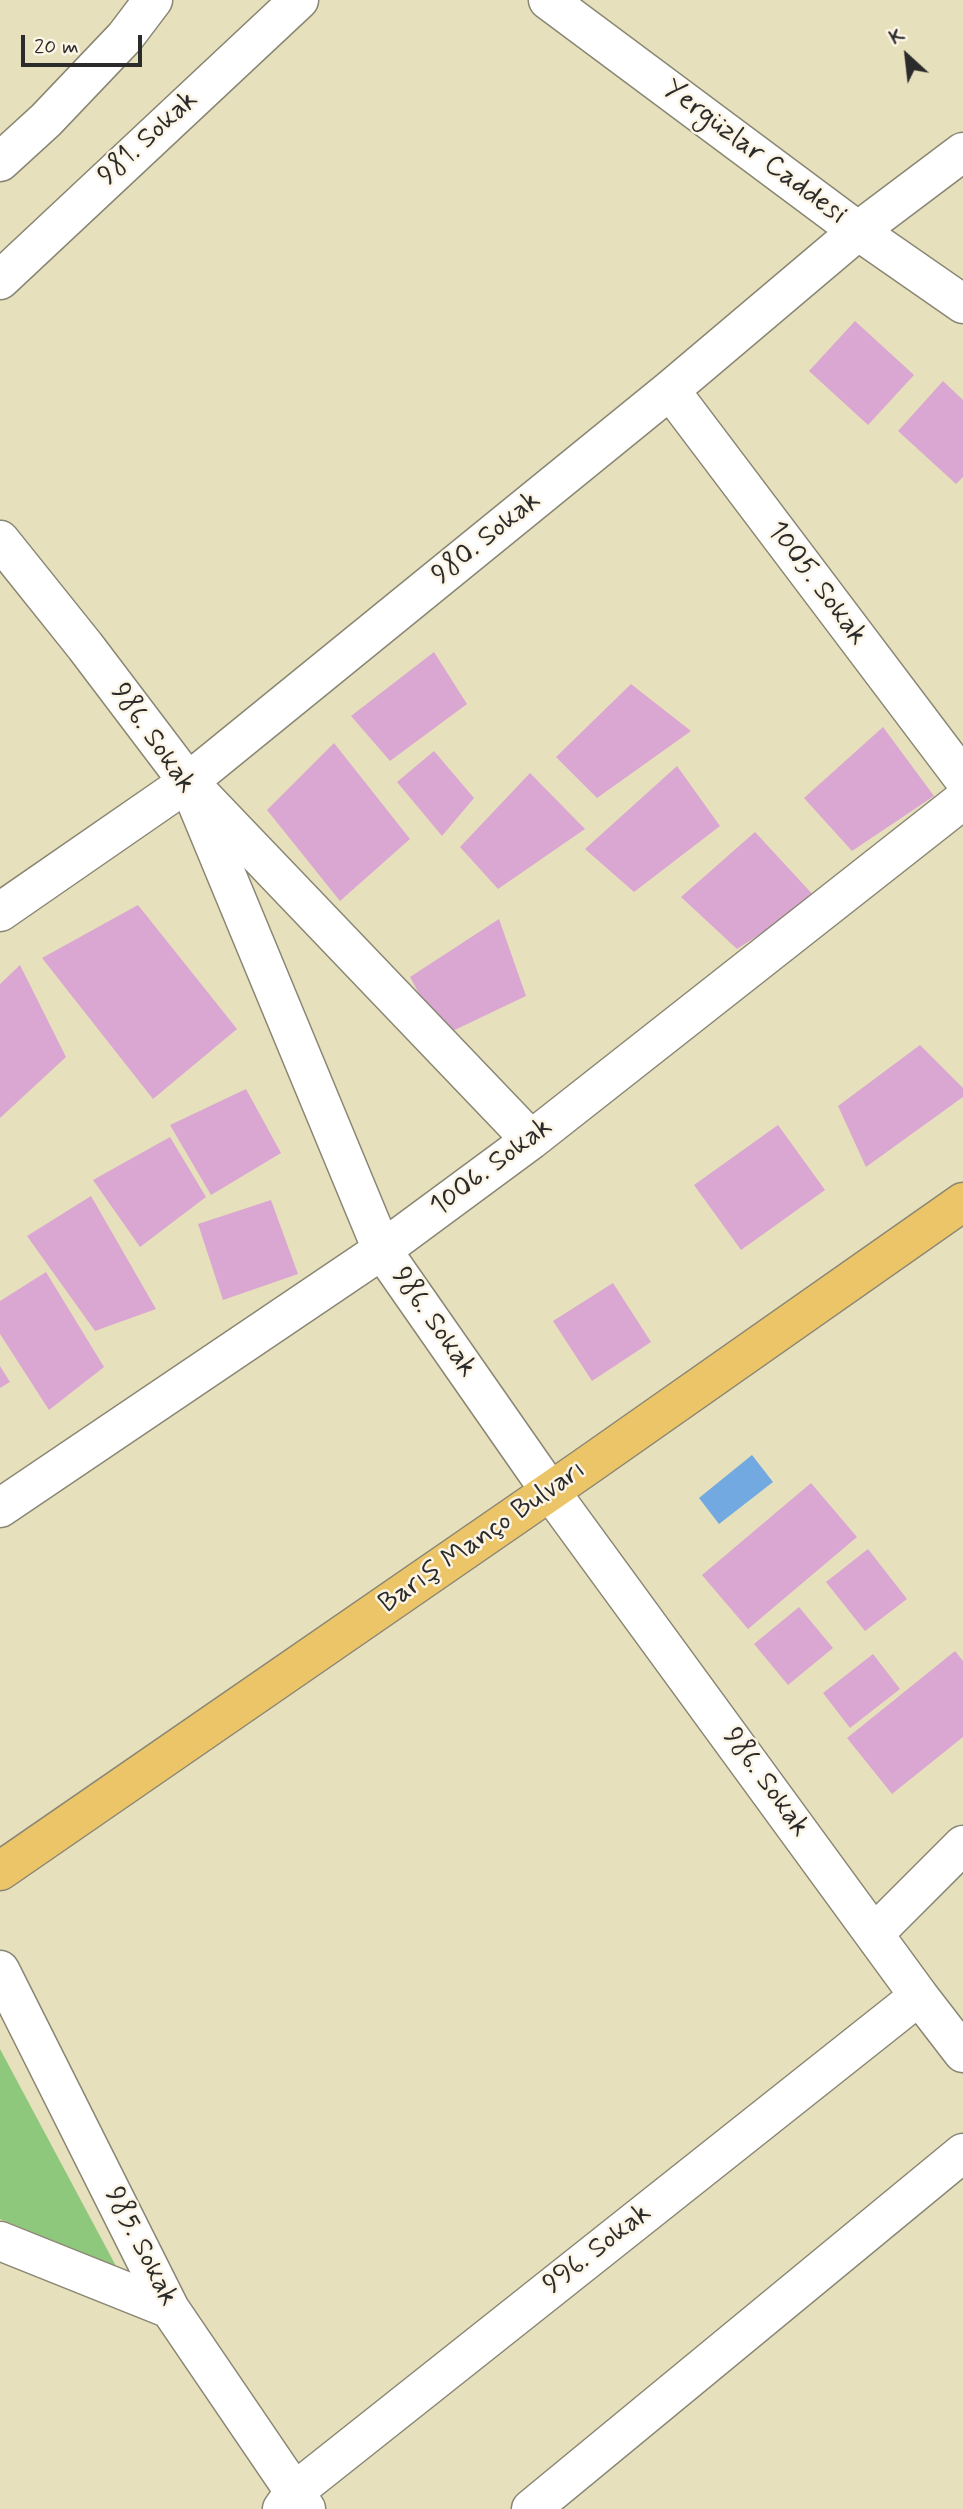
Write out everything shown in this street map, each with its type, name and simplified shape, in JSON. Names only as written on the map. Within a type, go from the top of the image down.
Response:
[{"type":"main road","name":"Barış Manço Bulvarı","points":[[0,1871],[963,1202]]},
{"type":"street","points":[[0,162],[46,120],[125,37],[153,0]]},
{"type":"street","name":"981. Sokak","points":[[0,280],[299,0]]},
{"type":"street","name":"Yergüzlar Caddesi","points":[[548,0],[858,231],[963,304]]},
{"type":"street","name":"980. Sokak","points":[[0,912],[188,782],[670,390],[858,231],[963,152]]},
{"type":"street","name":"1005. Sokak","points":[[670,390],[963,778]]},
{"type":"street","name":"986. Sokak","points":[[0,540],[188,782],[382,1250],[550,1491],[963,2053]]},
{"type":"street","points":[[188,782],[531,1140]]},
{"type":"street","name":"1006. Sokak","points":[[0,1508],[382,1250],[531,1140],[963,800]]},
{"type":"street","points":[[875,1933],[963,1845]]},
{"type":"street","name":"985. Sokak","points":[[0,1970],[170,2309],[294,2503]]},
{"type":"street","name":"996. Sokak","points":[[294,2503],[919,1996]]},
{"type":"street","points":[[531,2509],[963,2153]]},
{"type":"street","points":[[0,2241],[170,2309]]},
{"type":"green space","points":[[0,2049],[116,2266],[0,2219]]},
{"type":"water","points":[[752,1455],[773,1482],[719,1524],[699,1498]]},
{"type":"building","points":[[855,321],[914,375],[868,425],[809,371]]},
{"type":"building","points":[[943,381],[963,400],[963,477],[956,484],[898,431]]},
{"type":"building","points":[[434,652],[467,704],[390,761],[351,716]]},
{"type":"building","points":[[631,684],[691,731],[597,798],[556,757]]},
{"type":"building","points":[[883,727],[934,796],[852,851],[804,798]]},
{"type":"building","points":[[334,743],[410,839],[340,901],[267,810]]},
{"type":"building","points":[[434,751],[474,798],[442,836],[397,782]]},
{"type":"building","points":[[677,766],[720,826],[634,892],[585,849]]},
{"type":"building","points":[[530,773],[585,829],[498,889],[460,847]]},
{"type":"building","points":[[755,832],[816,898],[737,949],[681,897]]},
{"type":"building","points":[[138,905],[237,1029],[153,1099],[42,958]]},
{"type":"building","points":[[499,919],[526,996],[442,1036],[410,977]]},
{"type":"building","points":[[20,965],[66,1057],[0,1118],[0,984]]},
{"type":"building","points":[[920,1045],[963,1088],[963,1097],[866,1167],[838,1106]]},
{"type":"building","points":[[246,1089],[281,1153],[211,1195],[170,1125]]},
{"type":"building","points":[[778,1125],[825,1190],[741,1250],[694,1185]]},
{"type":"building","points":[[170,1137],[206,1197],[140,1247],[93,1180]]},
{"type":"building","points":[[91,1196],[156,1309],[95,1331],[27,1236]]},
{"type":"building","points":[[271,1200],[298,1274],[223,1300],[198,1224]]},
{"type":"building","points":[[46,1272],[104,1367],[49,1410],[0,1334],[0,1301]]},
{"type":"building","points":[[613,1283],[651,1342],[592,1381],[553,1321]]},
{"type":"building","points":[[0,1366],[10,1382],[0,1388]]},
{"type":"building","points":[[811,1483],[857,1537],[748,1629],[702,1575]]},
{"type":"building","points":[[868,1549],[907,1599],[865,1631],[826,1582]]},
{"type":"building","points":[[799,1607],[833,1648],[788,1685],[754,1644]]},
{"type":"building","points":[[955,1651],[963,1661],[963,1737],[892,1794],[847,1738]]},
{"type":"building","points":[[873,1654],[900,1689],[850,1728],[823,1693]]}]
